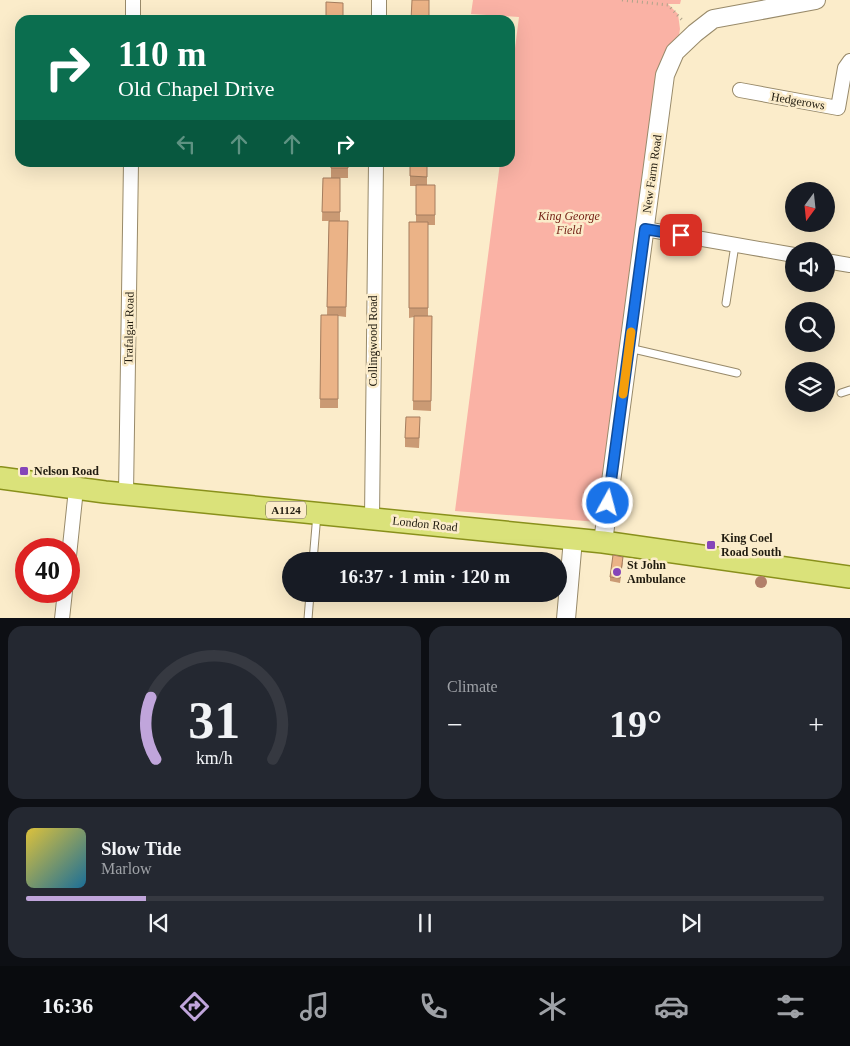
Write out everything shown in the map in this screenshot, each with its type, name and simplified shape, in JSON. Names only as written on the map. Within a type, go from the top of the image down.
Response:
[{"type":"main road","name":"London Road","points":[[0,478],[126,494],[603,542],[850,577]]},
{"type":"street","points":[[133,0],[133,15]]},
{"type":"street","points":[[379,15],[380,0]]},
{"type":"street","name":"New Farm Road","points":[[603,542],[665,75],[675,52],[713,19],[805,1]]},
{"type":"street","name":"Hedgerows","points":[[740,90],[838,108],[845,68],[850,61]]},
{"type":"street","name":"Trafalgar Road","points":[[126,494],[131,167]]},
{"type":"street","name":"Collingwood Road","points":[[372,519],[376,167]]},
{"type":"street","points":[[645,229],[785,253]]},
{"type":"street","points":[[835,262],[850,265]]},
{"type":"street","points":[[71,538],[76,488]]},
{"type":"street","points":[[566,618],[573,539]]},
{"type":"street","points":[[62,618],[64,603]]},
{"type":"lane","points":[[726,303],[735,245]]},
{"type":"lane","points":[[629,348],[737,373]]},
{"type":"lane","points":[[840,393],[850,390]]},
{"type":"lane","points":[[314,552],[317,513]]},
{"type":"lane","points":[[308,618],[309,602]]},
{"type":"path","points":[[622,0],[668,5],[695,33]]},
{"type":"green space","name":"King George Field","points":[[473,0],[681,0],[680,4],[668,4],[678,14],[680,29],[598,522],[455,511],[499,167],[515,167],[515,48],[519,17],[515,17],[515,15],[471,14]]},
{"type":"building","points":[[412,0],[429,0],[429,15],[411,15]]},
{"type":"building","points":[[326,2],[343,3],[343,15],[326,15]]},
{"type":"building","points":[[331,167],[348,167],[348,168]]},
{"type":"building","points":[[410,167],[427,167],[427,177],[410,176]]},
{"type":"building","points":[[323,178],[340,178],[340,212],[322,212]]},
{"type":"building","points":[[416,185],[435,185],[435,215],[416,215]]},
{"type":"building","points":[[329,221],[348,221],[346,307],[327,307]]},
{"type":"building","points":[[409,222],[428,222],[428,308],[409,308]]},
{"type":"building","points":[[321,315],[338,315],[338,399],[320,399]]},
{"type":"building","points":[[414,316],[432,316],[431,401],[413,401]]},
{"type":"building","points":[[406,417],[420,417],[419,438],[405,438]]},
{"type":"building","name":"St John Ambulance","points":[[613,555],[623,557],[620,578],[610,577]]},
{"type":"slow traffic","points":[[623,394],[631,332]]},
{"type":"place","name":"Nelson Road","points":[[24,471]]},
{"type":"place","name":"King Coel Road South","points":[[711,545]]},
{"type":"place","name":"St John Ambulance","points":[[617,572]]},
{"type":"route","points":[[608,503],[645,229],[681,235]]}]
